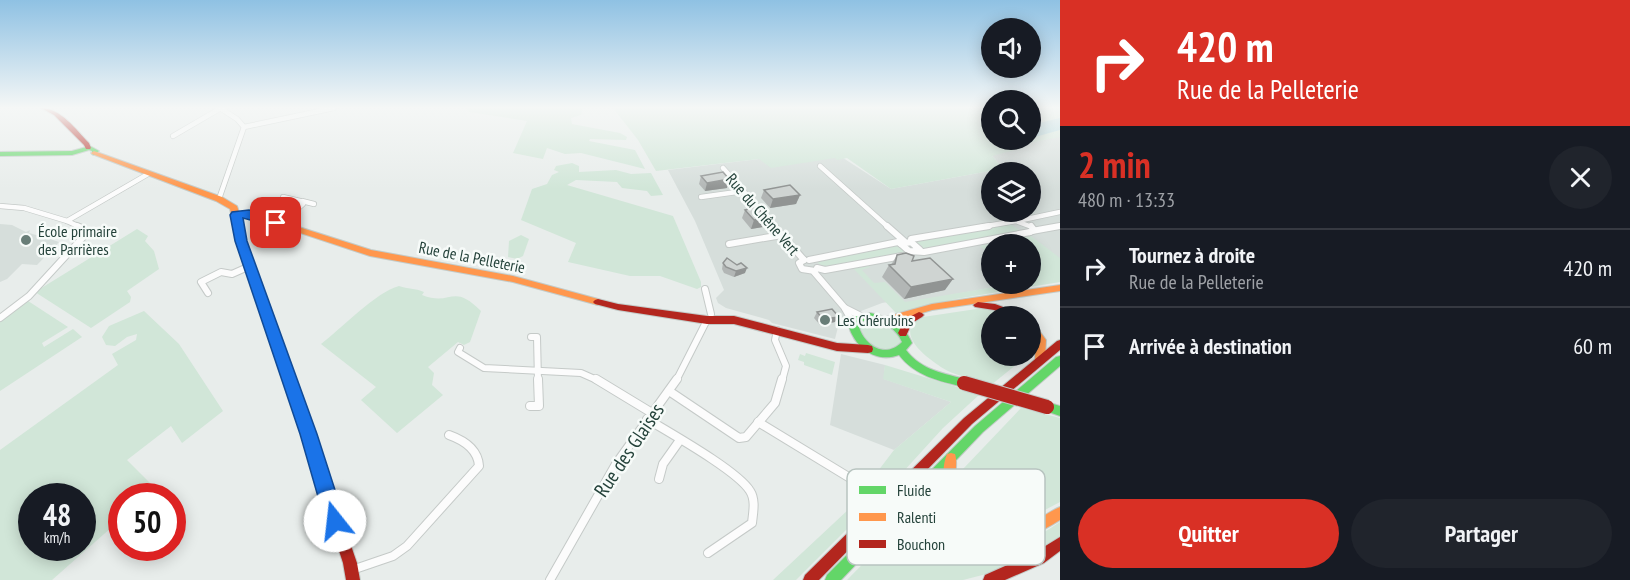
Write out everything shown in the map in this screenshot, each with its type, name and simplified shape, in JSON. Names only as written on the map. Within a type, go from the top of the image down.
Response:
[{"type":"main road","points":[[78,135],[87,144],[87,151]]},
{"type":"main road","points":[[0,154],[87,151],[233,206],[241,241],[308,434],[352,575]]},
{"type":"main road","name":"Rue de la Pelleterie","points":[[236,215],[249,214],[375,254],[513,279],[618,307],[707,318],[730,314],[837,347],[868,349]]},
{"type":"main road","points":[[885,320],[922,309],[1060,288]]},
{"type":"main road","points":[[903,333],[912,318],[926,313],[961,306],[981,307]]},
{"type":"main road","points":[[886,355],[902,352],[907,344],[903,333],[885,320],[863,316],[853,323],[854,337],[868,349],[886,355],[905,366],[1060,411]]},
{"type":"main road","points":[[837,347],[846,344],[854,337]]},
{"type":"main road","points":[[1041,359],[1060,344]]},
{"type":"main road","points":[[902,352],[908,362],[920,371]]},
{"type":"main road","points":[[940,469],[998,412],[1060,360]]},
{"type":"main road","points":[[920,469],[968,421],[1033,366]]},
{"type":"main road","points":[[950,469],[951,458]]},
{"type":"main road","points":[[1045,522],[1060,513]]},
{"type":"main road","points":[[810,580],[847,543]]},
{"type":"main road","points":[[1045,554],[1060,543]]},
{"type":"main road","points":[[832,580],[847,565]]},
{"type":"main road","points":[[990,580],[1023,565]]},
{"type":"street","points":[[219,199],[241,135]]},
{"type":"street","points":[[820,166],[905,242],[909,255],[825,270],[801,267],[799,263],[806,260],[898,242],[905,242],[917,244],[920,250]]},
{"type":"street","name":"Rue du Chêne Vert","points":[[723,168],[806,260]]},
{"type":"street","points":[[67,221],[148,174]]},
{"type":"street","points":[[701,197],[744,191]]},
{"type":"street","points":[[283,197],[314,204]]},
{"type":"street","points":[[280,224],[302,205],[302,201]]},
{"type":"street","points":[[0,206],[24,208],[67,221],[84,229],[85,235],[29,296],[0,318]]},
{"type":"street","points":[[1041,216],[1060,212]]},
{"type":"street","points":[[905,242],[1012,222]]},
{"type":"street","points":[[1016,222],[1013,224],[1016,228],[1031,232]]},
{"type":"street","points":[[909,251],[924,252],[1060,226]]},
{"type":"street","points":[[729,244],[782,235]]},
{"type":"street","points":[[806,260],[816,264],[816,270],[853,323]]},
{"type":"street","points":[[208,292],[200,284],[201,282],[221,272],[232,274],[250,266]]},
{"type":"street","points":[[705,289],[707,318]]},
{"type":"street","points":[[844,307],[863,316]]},
{"type":"street","name":"Rue des Glaises","points":[[550,580],[616,464],[681,374],[707,318]]},
{"type":"street","points":[[669,391],[739,438],[746,438],[775,403],[786,366],[775,340],[777,330]]},
{"type":"street","points":[[530,406],[539,406],[537,337],[531,337]]},
{"type":"street","points":[[460,348],[458,352],[484,368],[573,371],[588,375],[742,482],[750,489],[752,497],[752,523],[708,553]]},
{"type":"street","points":[[758,422],[847,476]]},
{"type":"street","points":[[352,575],[393,556],[406,546],[479,466],[479,460],[474,451],[449,435]]},
{"type":"street","points":[[659,479],[663,464],[680,440]]},
{"type":"shaded area","points":[[1041,135],[1060,135],[1060,275],[1041,255],[1041,234],[981,234],[981,290],[905,303],[894,301],[882,303],[840,319],[835,339],[772,323],[769,320],[726,308],[718,303],[716,298],[724,290],[695,221],[668,170],[759,159],[840,156],[891,189],[981,173],[981,222],[1041,222],[1041,162],[997,162],[987,150],[1041,150]]},
{"type":"shaded area","points":[[0,224],[12,225],[26,232],[30,230],[29,233],[43,234],[41,236],[59,242],[37,265],[22,264],[7,279],[0,282]]},
{"type":"shaded area","points":[[841,354],[885,365],[884,379],[951,402],[894,450],[830,425]]},
{"type":"green space","points":[[521,135],[624,135],[627,137],[626,140],[590,139],[589,141],[635,150],[645,169],[581,153],[565,154],[547,148],[543,159],[513,153]]},
{"type":"green space","points":[[634,135],[981,135],[981,150],[1014,150],[992,156],[997,162],[981,162],[981,173],[891,189],[847,158],[771,168],[759,159],[656,171]]},
{"type":"green space","points":[[1041,135],[1060,135],[1060,137],[1041,141]]},
{"type":"green space","points":[[572,163],[579,166],[579,172],[616,170],[631,174],[651,173],[663,195],[651,196],[647,191],[622,188],[617,182],[576,180],[567,185],[673,216],[701,282],[701,287],[697,289],[660,276],[630,276],[568,262],[576,243],[521,220],[532,189],[547,184],[552,175],[559,172],[554,170],[556,166]]},
{"type":"green space","points":[[1010,224],[1022,232],[981,234],[981,240],[924,251],[922,246],[913,240]]},
{"type":"green space","points":[[137,229],[148,236],[145,241],[154,251],[159,269],[127,291],[131,297],[130,302],[91,328],[35,292]]},
{"type":"green space","points":[[521,235],[529,239],[523,256],[517,259],[508,257],[509,241]]},
{"type":"green space","points":[[1041,244],[1060,258],[1060,282],[1041,285]]},
{"type":"green space","points":[[897,245],[903,250],[903,254],[826,268],[817,260]]},
{"type":"green space","points":[[868,265],[870,267],[862,270],[874,283],[885,282],[905,302],[981,289],[981,294],[987,294],[896,313],[853,268]]},
{"type":"green space","points":[[399,286],[424,292],[422,295],[432,298],[457,296],[464,298],[481,311],[470,342],[464,345],[458,342],[428,367],[434,373],[432,385],[443,395],[397,433],[361,400],[376,387],[321,344],[380,295]]},
{"type":"green space","points":[[25,299],[68,327],[42,343],[44,347],[73,329],[82,337],[0,391],[0,314]]},
{"type":"green space","points":[[981,308],[981,366],[1015,366],[991,385],[946,370],[923,353],[911,338],[910,330],[914,323],[923,317]]},
{"type":"green space","points":[[144,311],[179,344],[223,411],[182,443],[171,426],[127,460],[150,483],[108,483],[108,530],[96,541],[96,483],[18,483],[18,561],[73,561],[52,580],[0,580],[0,450],[118,365],[112,354],[136,340],[137,334],[127,337],[115,346],[106,345],[102,337],[109,326]]},
{"type":"green space","points":[[876,319],[896,329],[902,344],[894,350],[879,350],[860,337],[859,323]]},
{"type":"green space","points":[[806,353],[835,362],[832,375],[804,365],[804,362],[798,360],[800,354],[805,356]]},
{"type":"green space","points":[[885,365],[980,394],[943,428],[906,469],[880,469],[894,450],[951,402],[883,379]]},
{"type":"green space","points":[[1021,408],[1060,418],[1060,502],[1045,510],[1045,469],[963,469]]},
{"type":"green space","points":[[847,511],[847,529],[796,580],[773,580]]},
{"type":"green space","points":[[1060,522],[1060,538],[1045,547],[1045,532]]},
{"type":"green space","points":[[862,565],[1013,565],[1006,569],[963,580],[847,580]]},
{"type":"building","points":[[723,172],[729,179],[707,183],[701,176]]},
{"type":"building","points":[[790,185],[800,195],[773,199],[764,190]]},
{"type":"building","points":[[757,207],[766,218],[754,220],[745,210]]},
{"type":"building","points":[[906,253],[914,256],[912,261],[930,258],[953,279],[911,287],[889,265],[895,264],[897,255]]},
{"type":"building","points":[[727,258],[747,268],[736,271],[726,267],[723,263]]},
{"type":"building","points":[[832,309],[839,317],[823,319],[817,312]]},
{"type":"traffic: fast","points":[[0,154],[72,153],[90,148],[96,151],[94,153]]},
{"type":"traffic: fast","points":[[870,316],[893,324],[902,332],[907,343],[892,354],[883,354],[866,347],[855,332],[853,323],[857,319],[870,316]]},
{"type":"traffic: fast","points":[[902,352],[921,370],[964,383]]},
{"type":"traffic: fast","points":[[940,469],[979,429],[1060,360]]},
{"type":"traffic: fast","points":[[1047,407],[1060,411]]},
{"type":"traffic: fast","points":[[832,580],[847,565]]},
{"type":"traffic: slow","points":[[94,153],[219,199],[234,208],[241,241],[270,324]]},
{"type":"traffic: slow","points":[[236,215],[249,214],[370,253],[513,279],[598,302]]},
{"type":"traffic: slow","points":[[885,320],[932,307],[1060,288]]},
{"type":"traffic: slow","points":[[950,469],[951,458]]},
{"type":"traffic: slow","points":[[1045,522],[1060,513]]},
{"type":"traffic: jam","points":[[78,135],[88,148]]},
{"type":"traffic: jam","points":[[598,302],[707,320],[734,320],[837,347],[868,349]]},
{"type":"traffic: jam","points":[[978,305],[986,306]]},
{"type":"traffic: jam","points":[[903,333],[908,321],[919,315]]},
{"type":"traffic: jam","points":[[270,324],[350,563],[353,580]]},
{"type":"traffic: jam","points":[[920,469],[968,421],[1060,344]]},
{"type":"traffic: jam","points":[[964,383],[1047,407]]},
{"type":"traffic: jam","points":[[810,580],[847,543]]},
{"type":"traffic: jam","points":[[1045,554],[1060,543]]},
{"type":"traffic: jam","points":[[990,580],[1023,565]]},
{"type":"place","name":"École primaire des Parrières","points":[[26,240]]},
{"type":"place","name":"Les Chérubins","points":[[825,320]]},
{"type":"route","points":[[276,223],[249,214],[236,215],[241,241],[308,434],[335,521]]}]
